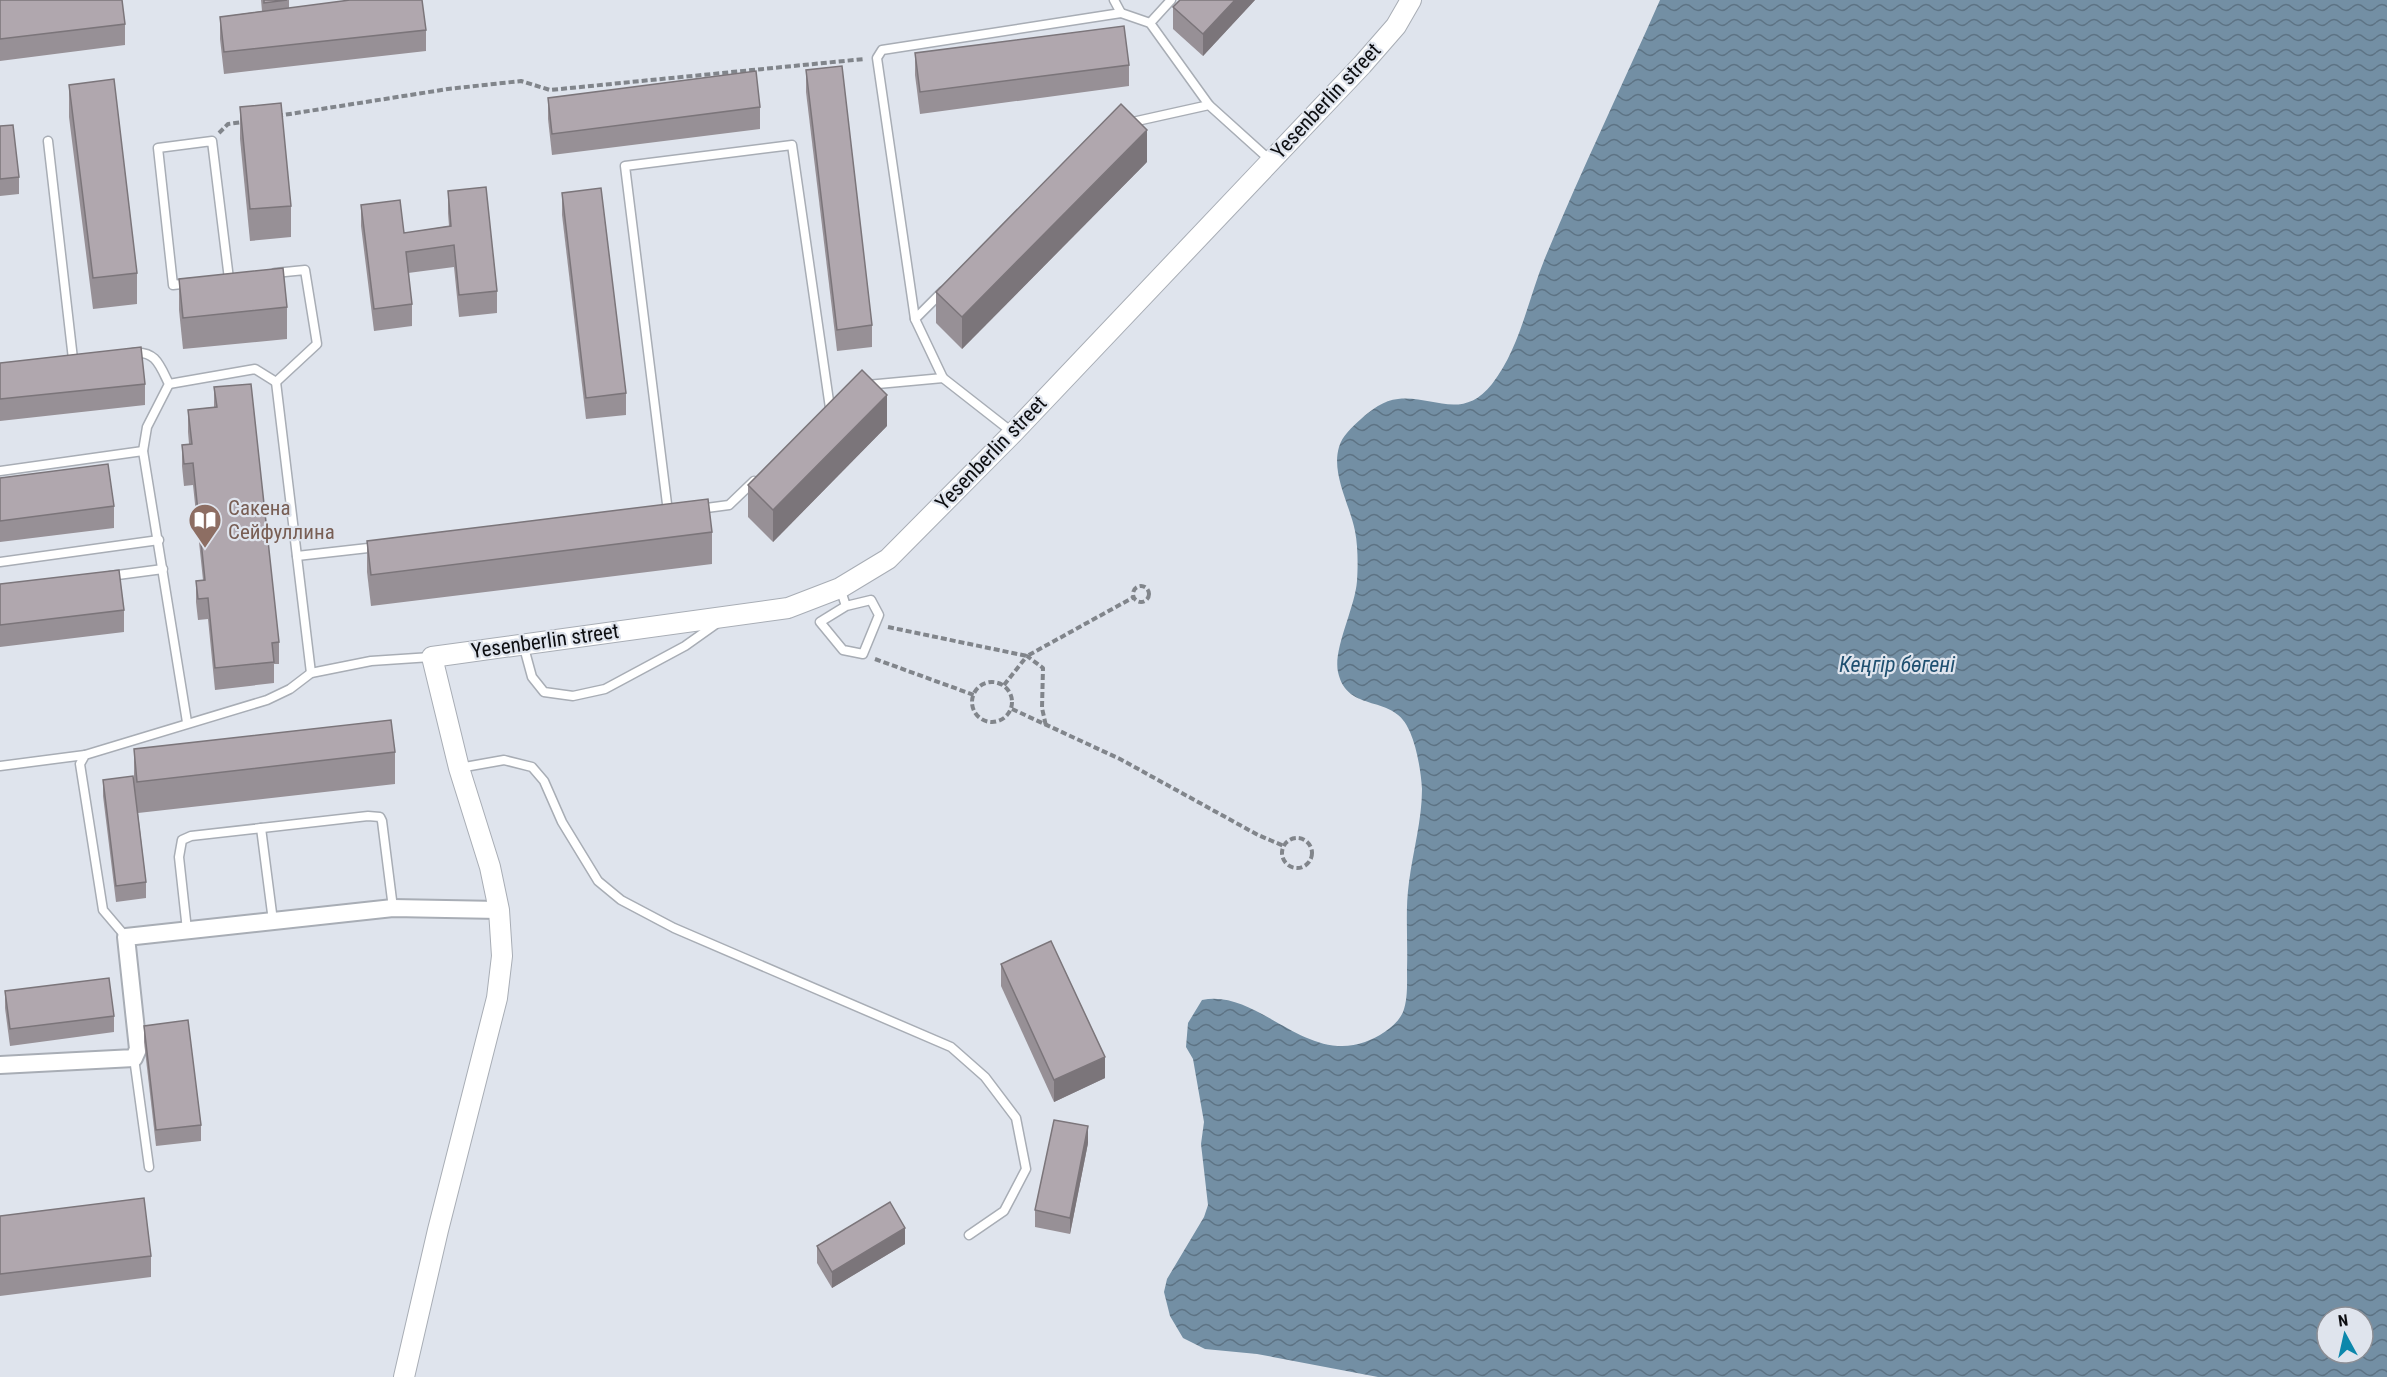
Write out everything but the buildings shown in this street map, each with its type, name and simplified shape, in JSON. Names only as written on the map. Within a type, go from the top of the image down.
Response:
[{"type":"street","name":"Yesenberlin street","points":[[432,657],[788,608],[843,597],[888,559],[1013,433],[1362,65],[1396,26],[1411,0]]},
{"type":"street","points":[[404,1377],[438,1230],[497,998],[502,956],[499,910],[490,867],[459,768],[432,657]]},
{"type":"street","points":[[0,1065],[134,1058],[138,1049],[126,937],[393,908],[499,910]]},
{"type":"lane","points":[[1114,0],[1120,13]]},
{"type":"lane","points":[[1150,23],[1171,0]]},
{"type":"lane","points":[[1013,433],[943,378],[915,319],[877,58],[882,50],[1120,13],[1150,23],[1209,105],[1270,160]]},
{"type":"lane","points":[[1122,124],[1209,105]]},
{"type":"lane","points":[[48,141],[72,358]]},
{"type":"lane","points":[[195,283],[173,285],[158,148],[212,141],[229,279]]},
{"type":"lane","points":[[668,512],[625,166],[792,145],[830,408]]},
{"type":"lane","points":[[262,275],[305,270],[316,344],[276,382]]},
{"type":"lane","points":[[218,280],[240,277]]},
{"type":"lane","points":[[915,319],[950,285]]},
{"type":"lane","points":[[124,353],[145,351],[154,356],[169,384]]},
{"type":"lane","points":[[62,360],[83,357]]},
{"type":"lane","points":[[169,384],[255,369],[276,382]]},
{"type":"lane","points":[[853,386],[943,378]]},
{"type":"lane","points":[[276,382],[311,672]]},
{"type":"lane","points":[[169,384],[147,427],[143,451],[164,569],[187,722]]},
{"type":"lane","points":[[821,416],[837,401]]},
{"type":"lane","points":[[0,471],[143,451]]},
{"type":"lane","points":[[688,510],[729,505],[763,473]]},
{"type":"lane","points":[[656,514],[678,511]]},
{"type":"lane","points":[[0,562],[159,540]]},
{"type":"lane","points":[[297,556],[389,545]]},
{"type":"lane","points":[[105,577],[164,569]]},
{"type":"lane","points":[[843,597],[871,600],[879,615],[875,624],[863,654],[843,650],[820,622],[843,597]]},
{"type":"lane","points":[[522,644],[532,677],[544,692],[573,696],[605,689],[685,646],[725,616]]},
{"type":"lane","points":[[0,766],[85,755],[187,722],[267,700],[291,689],[311,672],[372,661],[432,657]]},
{"type":"lane","points":[[85,755],[80,764],[103,909],[126,937]]},
{"type":"lane","points":[[459,768],[504,760],[532,767],[544,781],[562,822],[598,881],[621,900],[674,928],[951,1047],[985,1077],[1016,1118],[1026,1169],[1004,1211],[969,1235]]},
{"type":"lane","points":[[188,930],[179,857],[183,840],[191,836],[368,816],[380,817],[393,908]]},
{"type":"lane","points":[[261,828],[273,921]]},
{"type":"lane","points":[[134,1058],[149,1167]]},
{"type":"path","points":[[274,117],[448,89],[521,81],[550,90],[877,58]]},
{"type":"path","points":[[212,141],[228,124],[251,120]]},
{"type":"path","points":[[1139,586],[1148,589],[1149,594],[1145,601],[1140,602],[1134,597],[1134,592],[1139,586]]},
{"type":"path","points":[[1004,685],[1027,656],[1134,597]]},
{"type":"path","points":[[875,624],[1027,656],[1043,668],[1042,708],[1046,726]]},
{"type":"path","points":[[863,654],[974,695]]},
{"type":"path","points":[[986,683],[1004,685],[1012,696],[1012,709],[1003,720],[997,723],[983,721],[973,710],[974,695],[986,683]]},
{"type":"path","points":[[1012,709],[1120,759],[1258,835],[1284,846]]},
{"type":"path","points":[[1292,838],[1302,838],[1312,849],[1312,859],[1300,868],[1290,867],[1283,859],[1284,846],[1292,838]]},
{"type":"water","name":"Кеңгір бөгені","points":[[1660,0],[2387,0],[2387,1377],[1378,1377],[1257,1354],[1205,1349],[1183,1338],[1170,1316],[1164,1292],[1167,1279],[1204,1217],[1208,1205],[1201,1144],[1204,1122],[1193,1059],[1186,1047],[1188,1023],[1202,1000],[1222,999],[1242,1005],[1301,1035],[1322,1043],[1343,1046],[1365,1042],[1387,1030],[1400,1017],[1406,1002],[1408,893],[1421,812],[1421,775],[1417,753],[1403,720],[1394,712],[1351,694],[1343,685],[1338,672],[1337,663],[1341,640],[1355,592],[1358,569],[1353,521],[1337,468],[1340,443],[1361,419],[1388,401],[1411,399],[1458,404],[1470,402],[1492,384],[1502,370],[1517,339],[1545,258]]},
{"type":"place","name":"Сакена Сейфуллина","points":[[205,549]]}]
